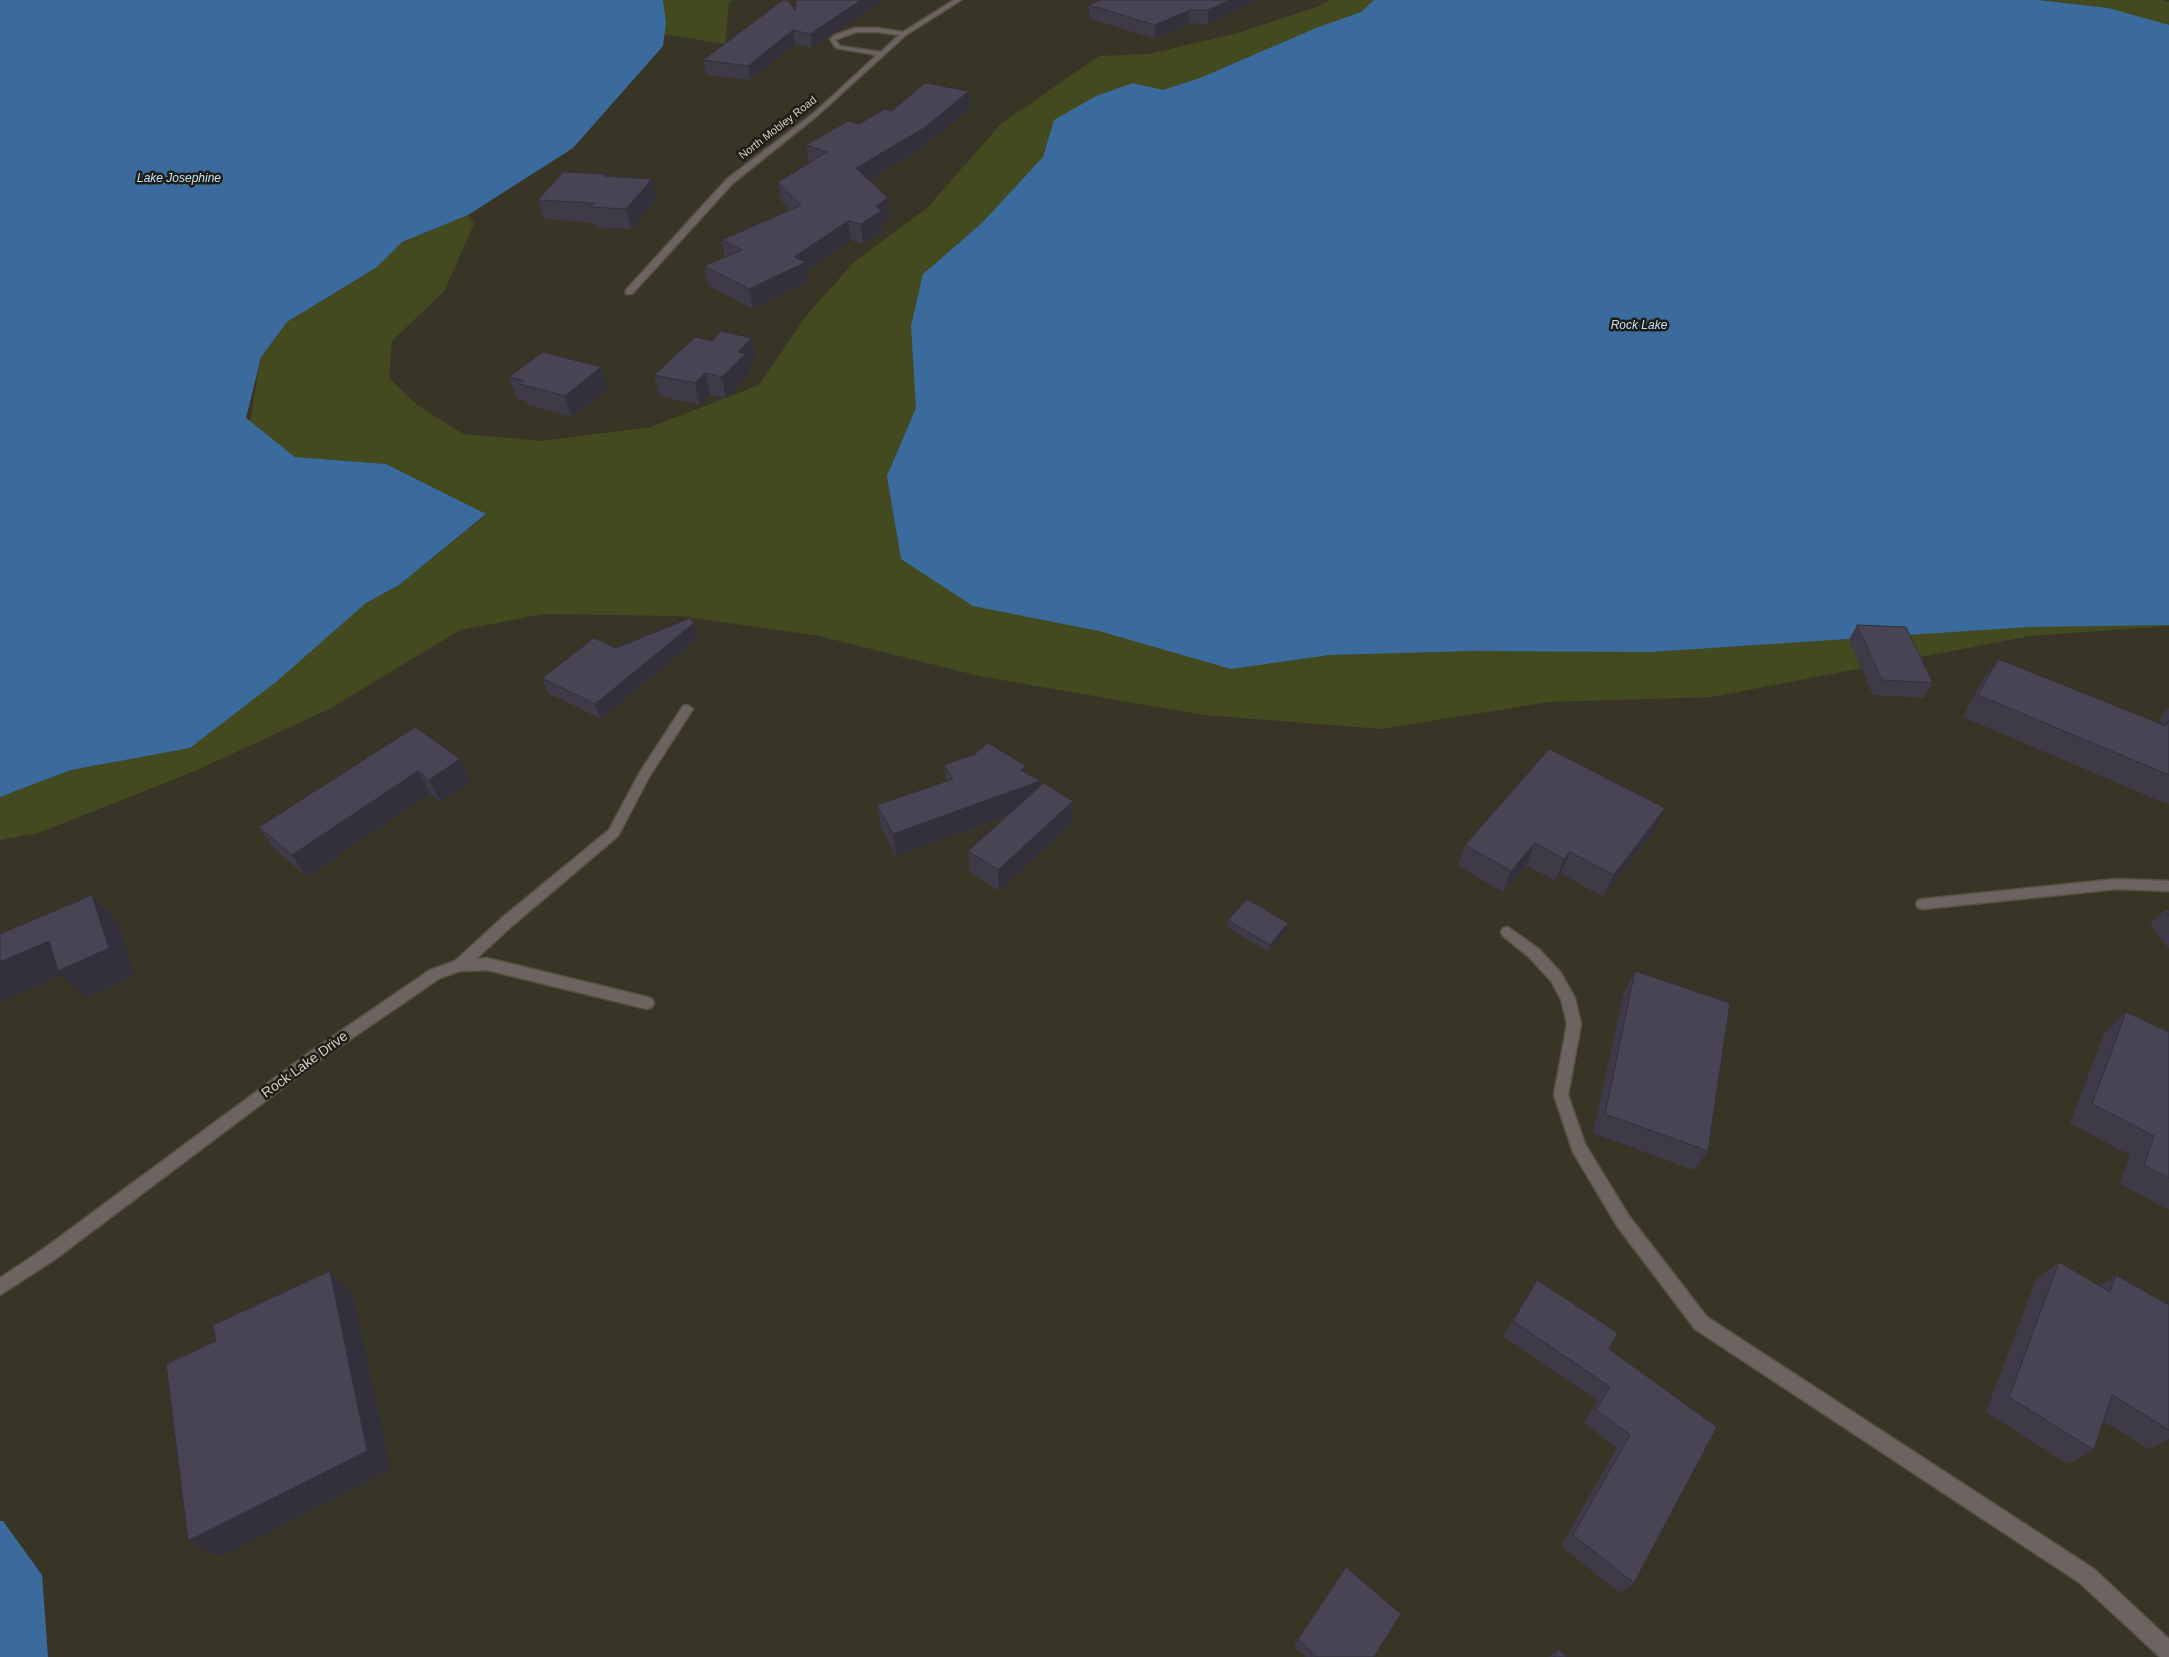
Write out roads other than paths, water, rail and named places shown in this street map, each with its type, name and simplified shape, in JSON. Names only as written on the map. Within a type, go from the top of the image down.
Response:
[{"type":"street","name":"North Mobley Road","points":[[629,292],[730,181],[816,114],[904,34],[958,0]]},
{"type":"street","points":[[882,54],[846,50],[838,47],[832,40],[855,30],[904,34]]},
{"type":"street","points":[[460,965],[508,921],[614,833],[644,775],[687,709]]},
{"type":"street","points":[[1923,904],[2109,885],[2169,886]]},
{"type":"street","points":[[1508,932],[1534,952],[1556,977],[1568,998],[1574,1024],[1561,1095],[1578,1147],[1623,1222],[1701,1323],[2087,1576],[2169,1652]]},
{"type":"street","name":"Rock Lake Drive","points":[[0,1287],[48,1255],[307,1062],[436,974],[460,965],[487,964],[647,1004]]},
{"type":"water","name":"Lake Josephine","points":[[0,0],[663,0],[666,23],[663,46],[573,148],[468,215],[402,242],[377,267],[287,322],[261,357],[246,418],[295,457],[386,464],[486,514],[399,585],[366,603],[276,682],[190,748],[71,770],[0,797]]},
{"type":"water","name":"Rock Lake","points":[[1374,0],[2038,0],[2108,8],[2169,25],[2169,625],[2029,627],[1650,652],[1471,651],[1329,655],[1231,669],[1099,631],[973,606],[901,559],[887,476],[916,408],[911,326],[923,274],[982,223],[1043,157],[1054,120],[1096,96],[1133,83],[1163,90],[1200,78],[1316,28],[1361,12]]},
{"type":"water","points":[[0,1521],[3,1521],[42,1575],[48,1657],[0,1657]]}]
